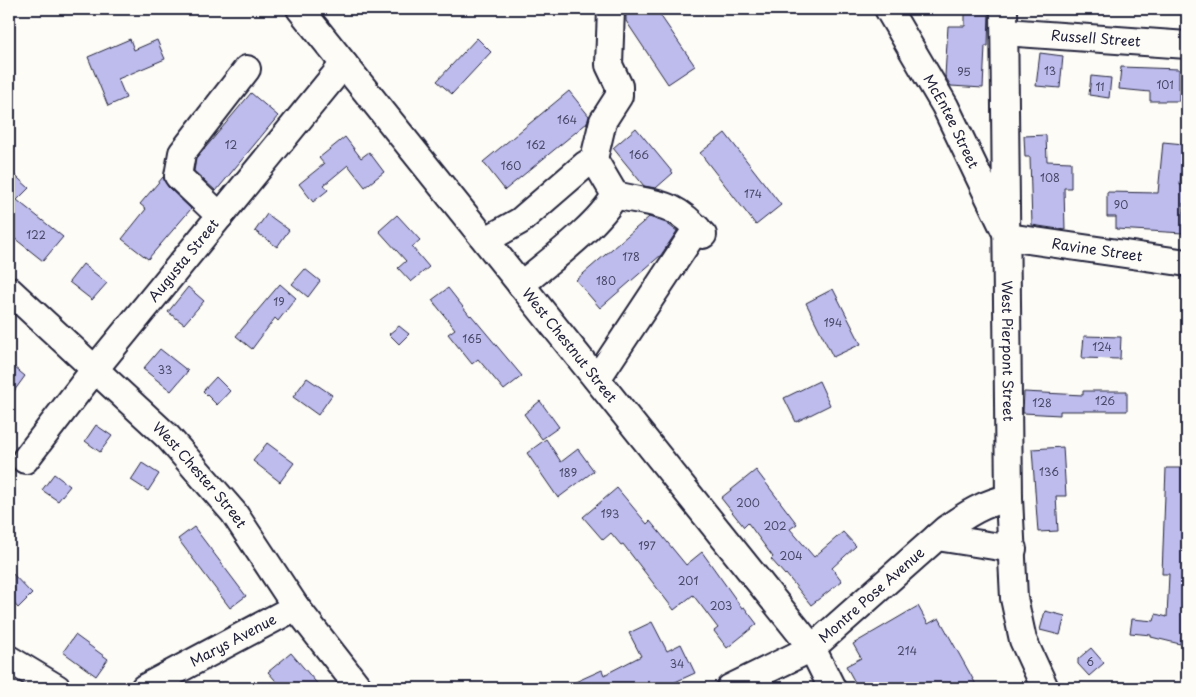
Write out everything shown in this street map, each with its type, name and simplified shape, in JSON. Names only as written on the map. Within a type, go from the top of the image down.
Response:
[{"type":"street","name":"West Chestnut Street","points":[[300,9],[812,648],[832,688]]},
{"type":"street","points":[[593,163],[603,120],[619,96],[619,86],[609,65],[611,9]]},
{"type":"street","name":"McEntee Street","points":[[888,9],[944,106],[1008,237]]},
{"type":"street","name":"West Pierpont Street","points":[[1004,20],[1008,237],[1009,498],[1014,598],[1023,640],[1045,688]]},
{"type":"street","name":"Russell Street","points":[[1004,20],[1187,45]]},
{"type":"street","name":"Augusta Street","points":[[25,460],[96,369],[344,64]]},
{"type":"street","points":[[220,216],[178,176],[182,152],[247,69]]},
{"type":"street","points":[[486,240],[520,221],[586,164],[593,163],[598,166],[615,195]]},
{"type":"street","points":[[597,379],[700,231],[684,216],[661,202],[615,195]]},
{"type":"street","points":[[521,285],[593,222],[615,195]]},
{"type":"street","name":"Ravine Street","points":[[1008,237],[1187,263]]},
{"type":"street","name":"West Chester Street","points":[[9,290],[168,437],[234,513],[296,607],[359,688]]},
{"type":"street","name":"Montre Pose Avenue","points":[[730,688],[812,648],[937,538],[970,512],[990,502],[1009,498]]},
{"type":"street","points":[[937,538],[1013,550]]},
{"type":"street","name":"Marys Avenue","points":[[144,688],[296,607]]},
{"type":"street","points":[[1030,654],[1046,678],[1057,688]]},
{"type":"street","points":[[9,659],[57,688]]},
{"type":"building","points":[[626,9],[656,9],[695,66],[668,84],[626,21]]},
{"type":"building","points":[[965,9],[989,9],[988,46],[985,46],[983,88],[951,86],[945,76],[948,26],[965,26]]},
{"type":"building","points":[[477,38],[491,52],[452,94],[437,81]]},
{"type":"building","points":[[130,39],[134,50],[157,40],[165,59],[118,79],[126,98],[108,106],[88,57]]},
{"type":"building","points":[[1040,53],[1063,56],[1060,88],[1036,86]]},
{"type":"building","points":[[1121,67],[1179,69],[1179,101],[1150,101],[1150,92],[1119,89]]},
{"type":"building","points":[[1091,76],[1111,78],[1109,98],[1089,95]]},
{"type":"building","points":[[569,91],[589,116],[587,123],[505,190],[483,162]]},
{"type":"building","points":[[251,93],[278,116],[216,191],[194,171],[196,159]]},
{"type":"building","points":[[636,128],[673,173],[656,188],[644,186],[613,148]]},
{"type":"building","points":[[725,133],[781,205],[756,225],[700,153]]},
{"type":"building","points":[[1046,135],[1047,161],[1071,162],[1071,188],[1064,188],[1065,230],[1032,225],[1030,157],[1025,157],[1024,136]]},
{"type":"building","points":[[345,137],[361,158],[369,152],[384,172],[365,187],[348,165],[324,185],[328,190],[313,202],[299,184],[324,164],[319,158]]},
{"type":"building","points":[[1163,142],[1184,144],[1180,185],[1187,185],[1187,204],[1183,203],[1183,233],[1116,229],[1116,217],[1107,217],[1107,192],[1158,193]]},
{"type":"building","points":[[9,170],[29,188],[17,200],[63,237],[43,261],[9,234]]},
{"type":"building","points":[[163,177],[168,187],[191,209],[148,259],[122,239],[146,209],[140,204]]},
{"type":"building","points":[[267,214],[289,230],[277,247],[255,231]]},
{"type":"building","points":[[397,215],[420,240],[412,247],[429,267],[411,282],[398,268],[406,261],[379,231]]},
{"type":"building","points":[[649,217],[666,223],[677,231],[661,255],[600,308],[576,280]]},
{"type":"building","points":[[83,264],[107,283],[92,300],[69,282]]},
{"type":"building","points":[[305,269],[320,281],[308,297],[292,284]]},
{"type":"building","points":[[280,284],[296,298],[278,321],[275,318],[252,349],[236,336]]},
{"type":"building","points":[[188,287],[204,301],[184,324],[168,312]]},
{"type":"building","points":[[448,288],[522,376],[504,390],[478,359],[472,364],[448,334],[455,329],[432,300]]},
{"type":"building","points":[[833,289],[861,344],[833,357],[806,303]]},
{"type":"building","points":[[399,326],[409,334],[399,344],[389,334]]},
{"type":"building","points":[[1084,336],[1121,337],[1120,359],[1082,358]]},
{"type":"building","points":[[160,349],[188,371],[171,391],[143,369]]},
{"type":"building","points":[[9,363],[25,376],[9,398]]},
{"type":"building","points":[[216,377],[230,391],[217,405],[203,391]]},
{"type":"building","points":[[307,378],[332,395],[318,415],[293,397]]},
{"type":"building","points":[[819,381],[830,405],[796,422],[784,398]]},
{"type":"building","points":[[1083,391],[1127,391],[1127,411],[1060,411],[1060,415],[1023,413],[1024,392],[1083,395]]},
{"type":"building","points":[[540,401],[559,427],[542,439],[524,414]]},
{"type":"building","points":[[96,425],[112,436],[100,452],[85,441]]},
{"type":"building","points":[[546,439],[561,462],[578,449],[594,471],[558,498],[527,453]]},
{"type":"building","points":[[267,443],[294,463],[280,482],[253,461]]},
{"type":"building","points":[[1063,447],[1066,496],[1056,496],[1058,531],[1038,532],[1032,449]]},
{"type":"building","points":[[142,463],[159,474],[148,491],[131,480]]},
{"type":"building","points":[[1166,468],[1187,468],[1187,611],[1180,644],[1151,637],[1151,635],[1130,633],[1132,619],[1154,621],[1156,614],[1167,617],[1169,574],[1162,574]]},
{"type":"building","points":[[756,470],[797,524],[790,529],[814,557],[843,532],[856,546],[832,568],[842,581],[811,605],[771,559],[773,557],[748,523],[744,527],[721,498]]},
{"type":"building","points":[[54,474],[70,486],[58,501],[42,490]]},
{"type":"building","points":[[617,488],[647,524],[650,521],[686,565],[702,552],[742,608],[744,607],[757,624],[727,648],[714,631],[718,628],[693,595],[674,610],[623,544],[621,545],[611,533],[603,540],[583,517]]},
{"type":"building","points":[[194,527],[246,596],[230,608],[178,539]]},
{"type":"building","points":[[9,570],[32,594],[18,608],[9,598]]},
{"type":"building","points":[[918,606],[928,624],[939,618],[978,688],[858,688],[846,666],[861,658],[853,644]]},
{"type":"building","points":[[1045,611],[1065,616],[1060,635],[1040,630]]},
{"type":"building","points":[[652,622],[667,651],[681,644],[695,673],[662,688],[562,688],[602,670],[604,675],[641,656],[629,633]]},
{"type":"building","points":[[75,635],[108,659],[96,676],[63,652]]},
{"type":"building","points":[[1091,648],[1104,663],[1089,676],[1078,664],[1078,659]]},
{"type":"building","points":[[291,653],[321,688],[282,688],[268,672]]}]
